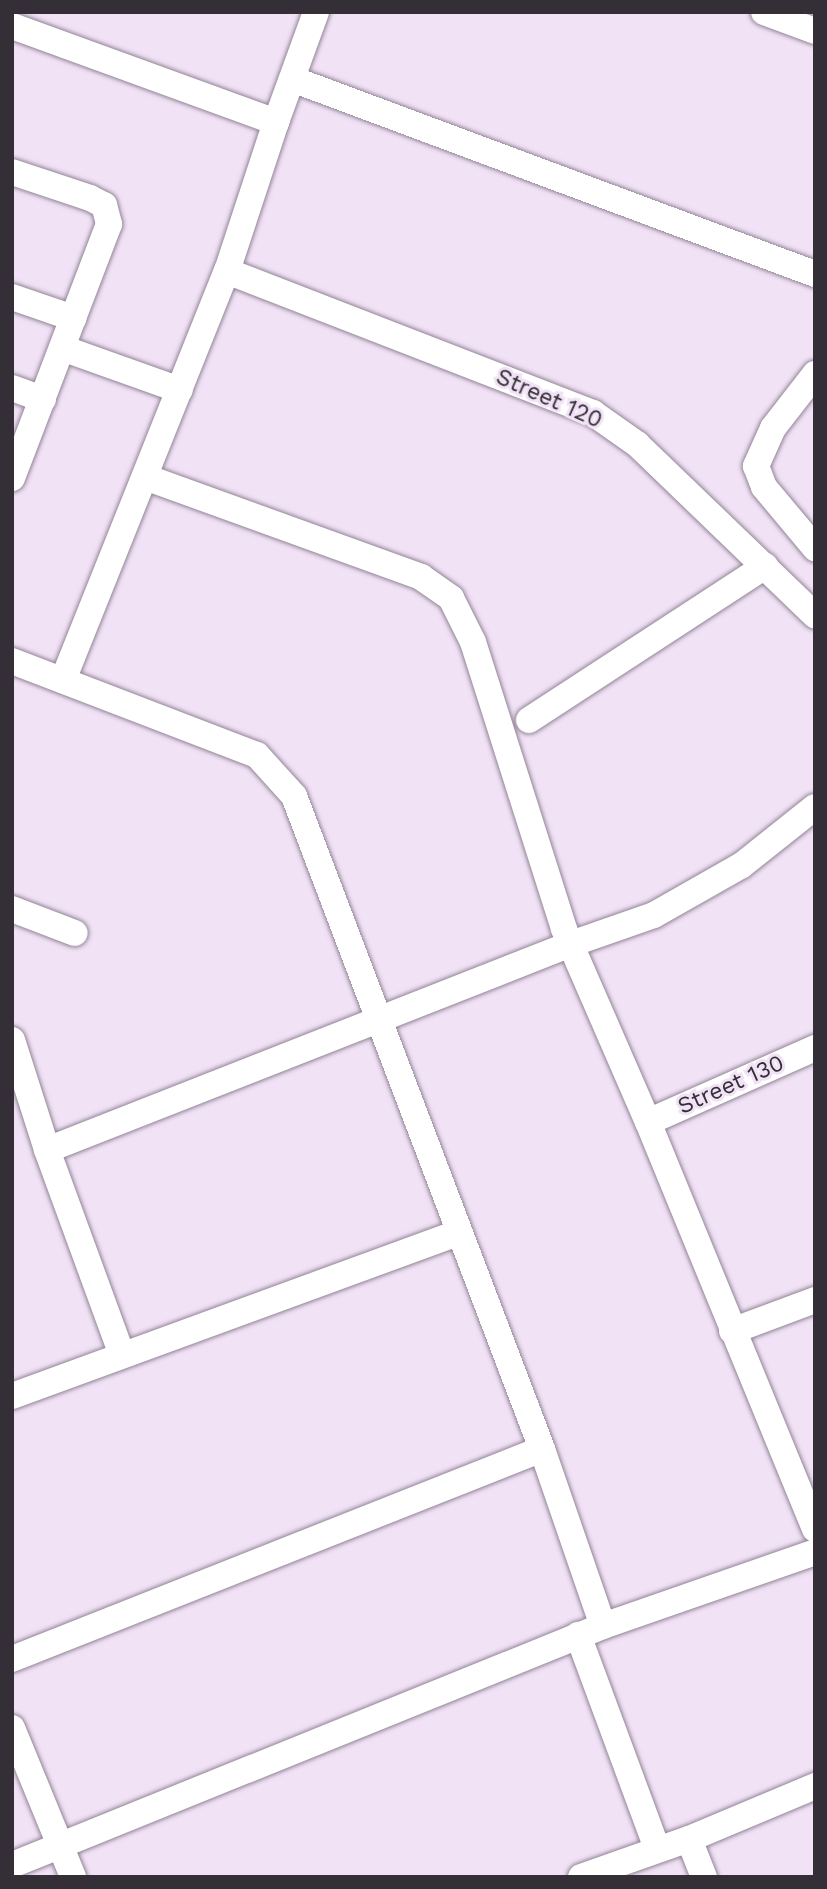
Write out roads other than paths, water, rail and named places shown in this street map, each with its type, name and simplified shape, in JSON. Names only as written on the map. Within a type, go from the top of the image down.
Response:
[{"type":"street","points":[[63,680],[227,271],[316,12]]},
{"type":"street","points":[[764,12],[815,31]]},
{"type":"street","points":[[12,26],[276,122]]},
{"type":"street","points":[[292,79],[815,274]]},
{"type":"street","points":[[12,172],[104,205],[109,224],[12,478]]},
{"type":"street","name":"Street 120","points":[[227,271],[593,413],[637,444],[815,615]]},
{"type":"street","points":[[12,297],[73,318]]},
{"type":"street","points":[[62,348],[180,390]]},
{"type":"street","points":[[815,374],[773,428],[756,466],[764,487],[815,548]]},
{"type":"street","points":[[12,388],[43,399]]},
{"type":"street","points":[[145,477],[421,577],[451,598],[472,642],[571,944],[648,1122],[815,1530]]},
{"type":"street","points":[[529,720],[765,566]]},
{"type":"street","points":[[12,661],[257,755],[295,796],[542,1449],[603,1626]]},
{"type":"street","points":[[47,1150],[571,944],[654,915],[742,865],[815,807]]},
{"type":"street","points":[[12,909],[75,933]]},
{"type":"street","points":[[12,1040],[47,1150],[122,1355]]},
{"type":"street","name":"Street 130","points":[[648,1122],[815,1048]]},
{"type":"street","points":[[12,1396],[459,1232]]},
{"type":"street","points":[[732,1331],[815,1300]]},
{"type":"street","points":[[12,1659],[542,1449]]},
{"type":"street","points":[[12,1865],[578,1635],[815,1552]]},
{"type":"street","points":[[578,1635],[657,1849]]},
{"type":"street","points":[[12,1728],[73,1877]]},
{"type":"street","points":[[581,1877],[689,1839],[815,1786]]},
{"type":"street","points":[[689,1839],[704,1877]]}]
